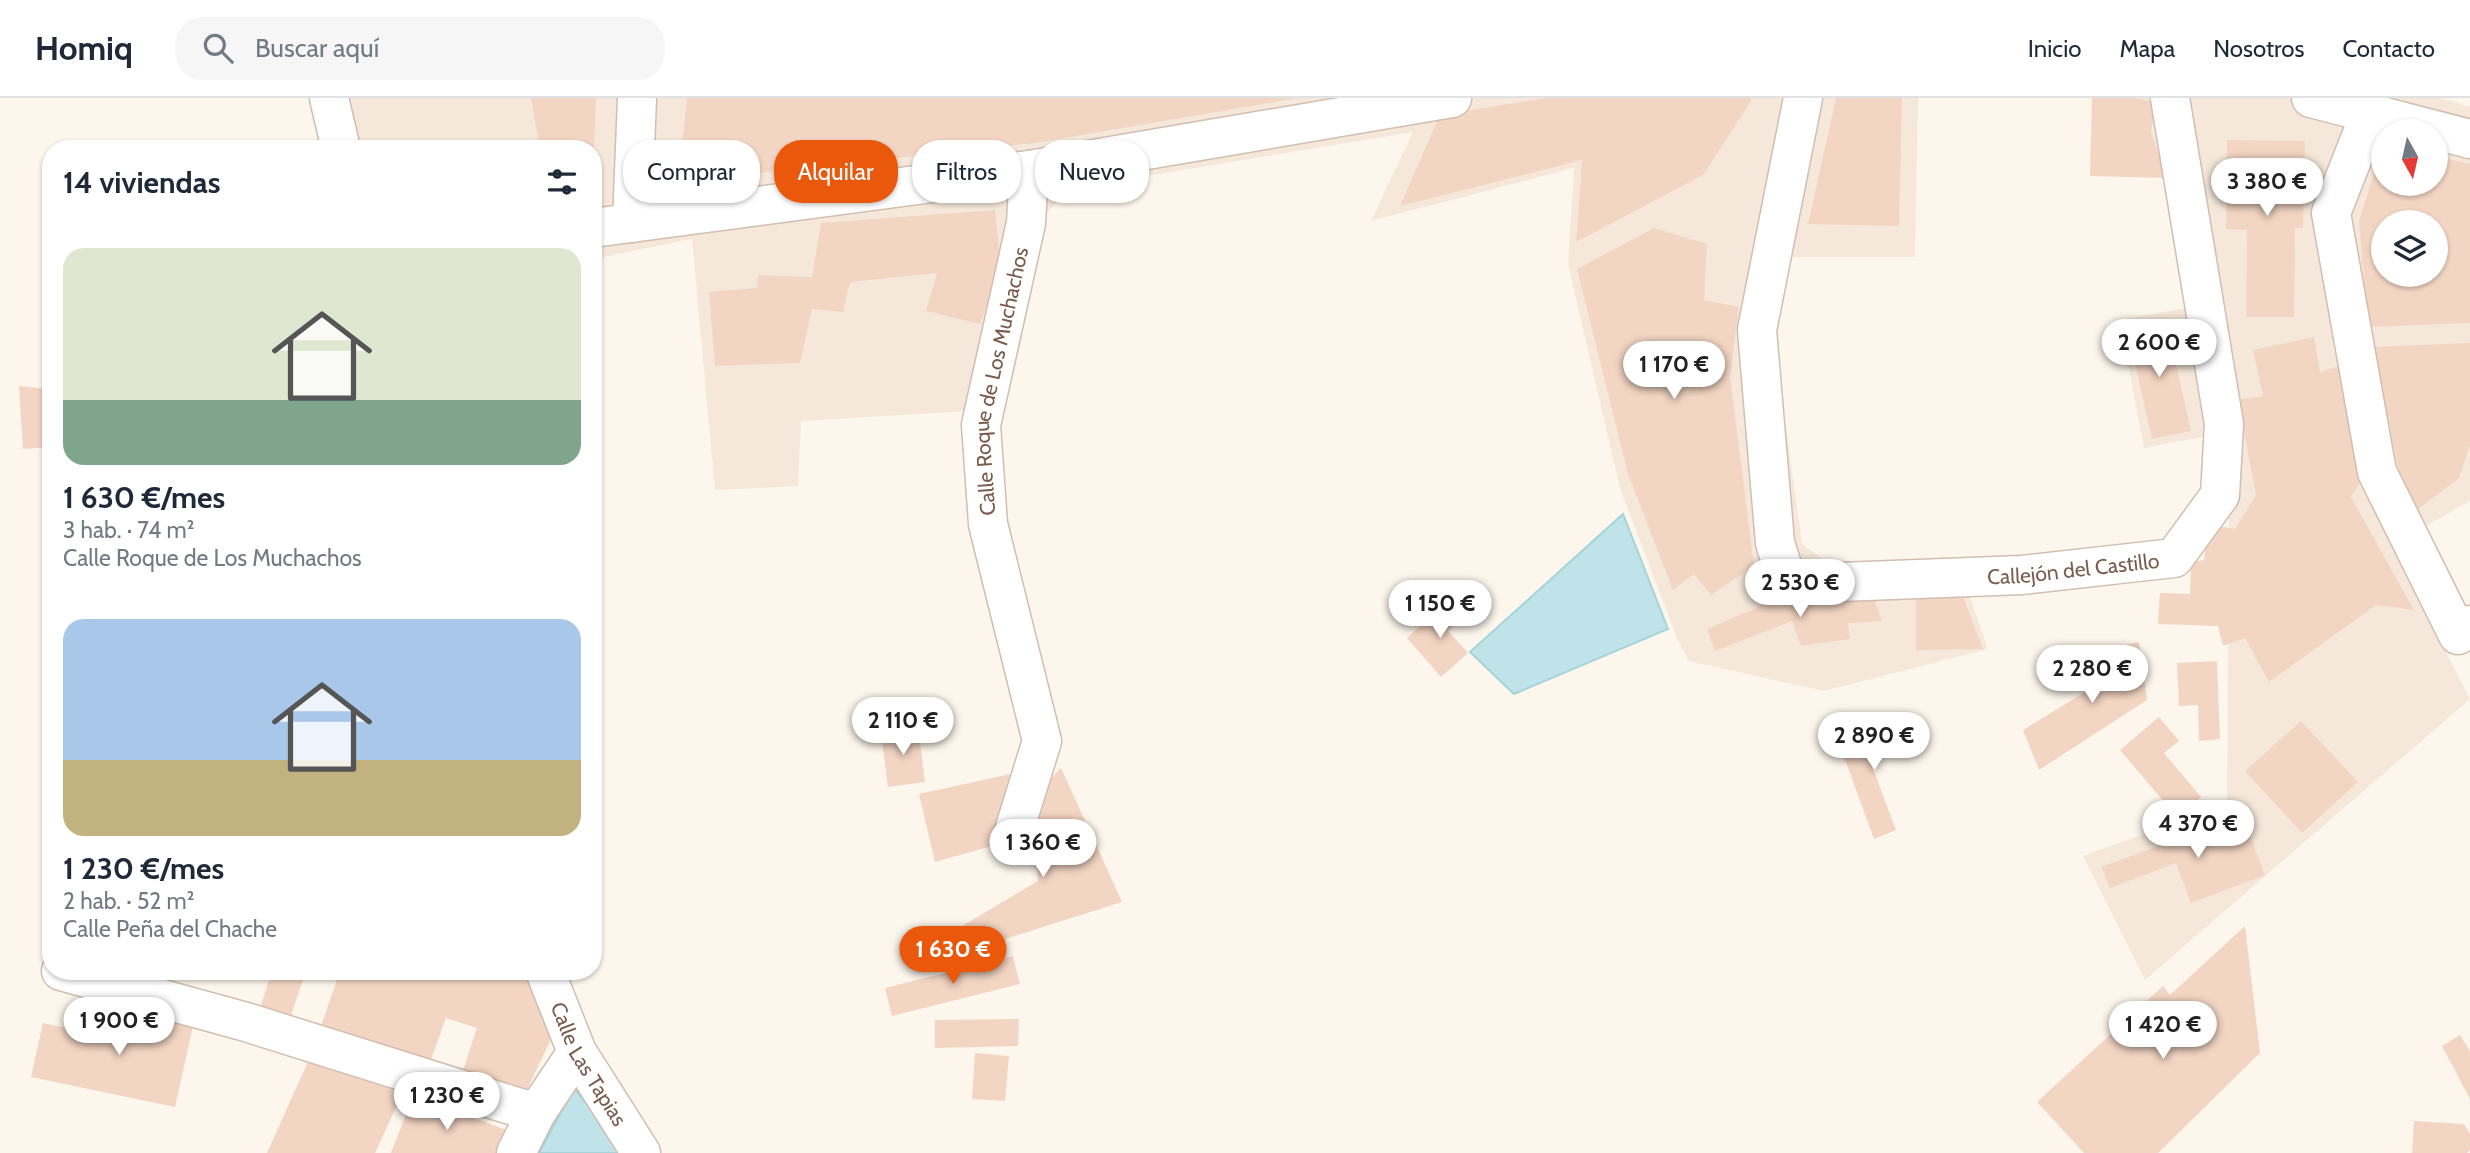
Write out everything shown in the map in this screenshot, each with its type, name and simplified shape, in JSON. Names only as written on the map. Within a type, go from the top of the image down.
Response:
[{"type":"street","points":[[329,98],[339,140]]},
{"type":"street","points":[[632,223],[637,98]]},
{"type":"street","points":[[602,227],[1029,170],[1452,98]]},
{"type":"street","name":"Callejón del Castillo","points":[[1803,98],[1757,330],[1775,543],[1788,584],[2022,575],[2174,558],[2220,495],[2224,424],[2169,98]]},
{"type":"street","points":[[2311,98],[2470,139]]},
{"type":"street","points":[[2370,114],[2331,213],[2377,472],[2458,635],[2470,625]]},
{"type":"street","name":"Calle Roque de Los Muchachos","points":[[1013,834],[1042,741],[988,524],[981,425],[1026,223],[1029,170]]},
{"type":"street","points":[[94,980],[246,1022],[536,1113]]},
{"type":"street","name":"Calle Las Tapias","points":[[549,980],[577,1052],[641,1153]]},
{"type":"street","points":[[516,1153],[536,1113],[577,1052]]},
{"type":"shaded area","points":[[316,98],[1918,98],[1915,257],[1787,257],[1773,332],[1802,544],[1833,566],[1960,569],[1988,649],[1823,691],[1689,661],[1677,638],[1620,488],[1568,264],[1574,168],[1371,221],[1413,132],[1149,176],[1149,140],[1035,140],[1035,203],[1056,203],[1042,219],[1003,409],[801,421],[798,486],[715,490],[692,239],[602,257],[602,140],[326,140]]},
{"type":"shaded area","points":[[2092,98],[2441,98],[2470,107],[2470,501],[2391,546],[2470,699],[2145,980],[2083,856],[2227,804],[2229,521],[2213,435],[2144,448],[2120,320],[2190,307],[2166,178]]},
{"type":"water","points":[[1623,514],[1668,629],[1514,694],[1470,652]]},
{"type":"water","points":[[574,1088],[627,1153],[539,1153]]},
{"type":"building","points":[[531,98],[596,98],[594,140],[538,140]]},
{"type":"building","points":[[687,98],[1292,98],[1053,140],[1035,140],[1035,143],[1021,145],[1021,140],[912,140],[912,156],[898,158],[898,140],[774,140],[774,172],[760,173],[760,140],[682,140]]},
{"type":"building","points":[[1546,98],[1751,98],[1751,101],[1703,175],[1576,242],[1582,160],[1400,206],[1440,115]]},
{"type":"building","points":[[1836,98],[1902,98],[1899,226],[1808,224]]},
{"type":"building","points":[[2092,98],[2135,98],[2158,103],[2151,131],[2166,178],[2090,176]]},
{"type":"building","points":[[2227,140],[2305,141],[2303,228],[2295,228],[2294,317],[2246,317],[2247,230],[2226,229]]},
{"type":"building","points":[[2448,159],[2470,164],[2470,323],[2368,327],[2359,221],[2371,182],[2371,196],[2448,196]]},
{"type":"building","points":[[995,210],[1001,269],[980,324],[926,311],[937,273],[850,282],[843,312],[812,309],[800,363],[715,366],[709,292],[757,288],[758,275],[812,277],[821,223]]},
{"type":"building","points":[[1654,228],[1707,244],[1704,300],[1739,307],[1730,376],[1754,566],[1711,595],[1694,574],[1673,590],[1628,474],[1577,269]]},
{"type":"building","points":[[2166,320],[2191,431],[2152,439],[2127,328]]},
{"type":"building","points":[[2314,337],[2320,372],[2340,366],[2365,475],[2351,497],[2414,610],[2376,605],[2269,682],[2245,638],[2223,646],[2218,626],[2158,624],[2160,593],[2190,594],[2191,562],[2204,560],[2209,524],[2235,529],[2256,495],[2238,400],[2263,396],[2253,350]]},
{"type":"building","points":[[2470,343],[2470,445],[2459,478],[2408,517],[2374,347]]},
{"type":"building","points":[[19,386],[42,388],[42,448],[23,449]]},
{"type":"building","points":[[1872,593],[1882,621],[1848,623],[1850,639],[1801,646],[1792,621],[1715,651],[1707,629],[1777,599]]},
{"type":"building","points":[[1916,594],[1962,594],[1983,649],[1916,650]]},
{"type":"building","points":[[1449,601],[1463,617],[1448,631],[1468,653],[1441,677],[1407,638]]},
{"type":"building","points":[[2139,642],[2147,700],[2039,770],[2023,730],[2098,684],[2093,652]]},
{"type":"building","points":[[2217,661],[2220,739],[2199,741],[2198,705],[2179,706],[2177,663]]},
{"type":"building","points":[[2159,717],[2179,741],[2164,753],[2201,797],[2177,817],[2120,750]]},
{"type":"building","points":[[1907,718],[1914,738],[1868,755],[1896,830],[1874,839],[1839,743]]},
{"type":"building","points":[[2301,721],[2358,782],[2302,833],[2245,771]]},
{"type":"building","points":[[918,727],[925,782],[888,787],[881,733]]},
{"type":"building","points":[[1061,768],[1122,902],[920,966],[915,954],[1038,881],[1032,797]]},
{"type":"building","points":[[1015,773],[995,845],[935,862],[919,794]]},
{"type":"building","points":[[2242,815],[2265,875],[2191,903],[2176,863],[2110,888],[2101,867]]},
{"type":"building","points":[[2245,926],[2260,1053],[2158,1153],[2084,1153],[2037,1102],[2163,986],[2170,995]]},
{"type":"building","points":[[1013,956],[1020,984],[892,1016],[885,988]]},
{"type":"building","points":[[269,980],[303,980],[290,1018],[260,1008]]},
{"type":"building","points":[[337,980],[538,980],[552,1037],[523,1098],[461,1076],[477,1028],[446,1018],[429,1065],[320,1029]]},
{"type":"building","points":[[124,1007],[194,1022],[175,1107],[31,1077],[43,1023],[117,1039]]},
{"type":"building","points":[[1019,1019],[1018,1046],[935,1048],[935,1020]]},
{"type":"building","points":[[2460,1035],[2470,1051],[2470,1099],[2442,1046]]},
{"type":"building","points":[[975,1053],[1009,1056],[1005,1101],[972,1099]]},
{"type":"building","points":[[311,1055],[404,1090],[375,1153],[267,1153]]},
{"type":"building","points":[[413,1096],[515,1133],[504,1153],[391,1153]]},
{"type":"building","points":[[2414,1121],[2464,1124],[2470,1134],[2470,1150],[2467,1153],[2412,1153]]}]
